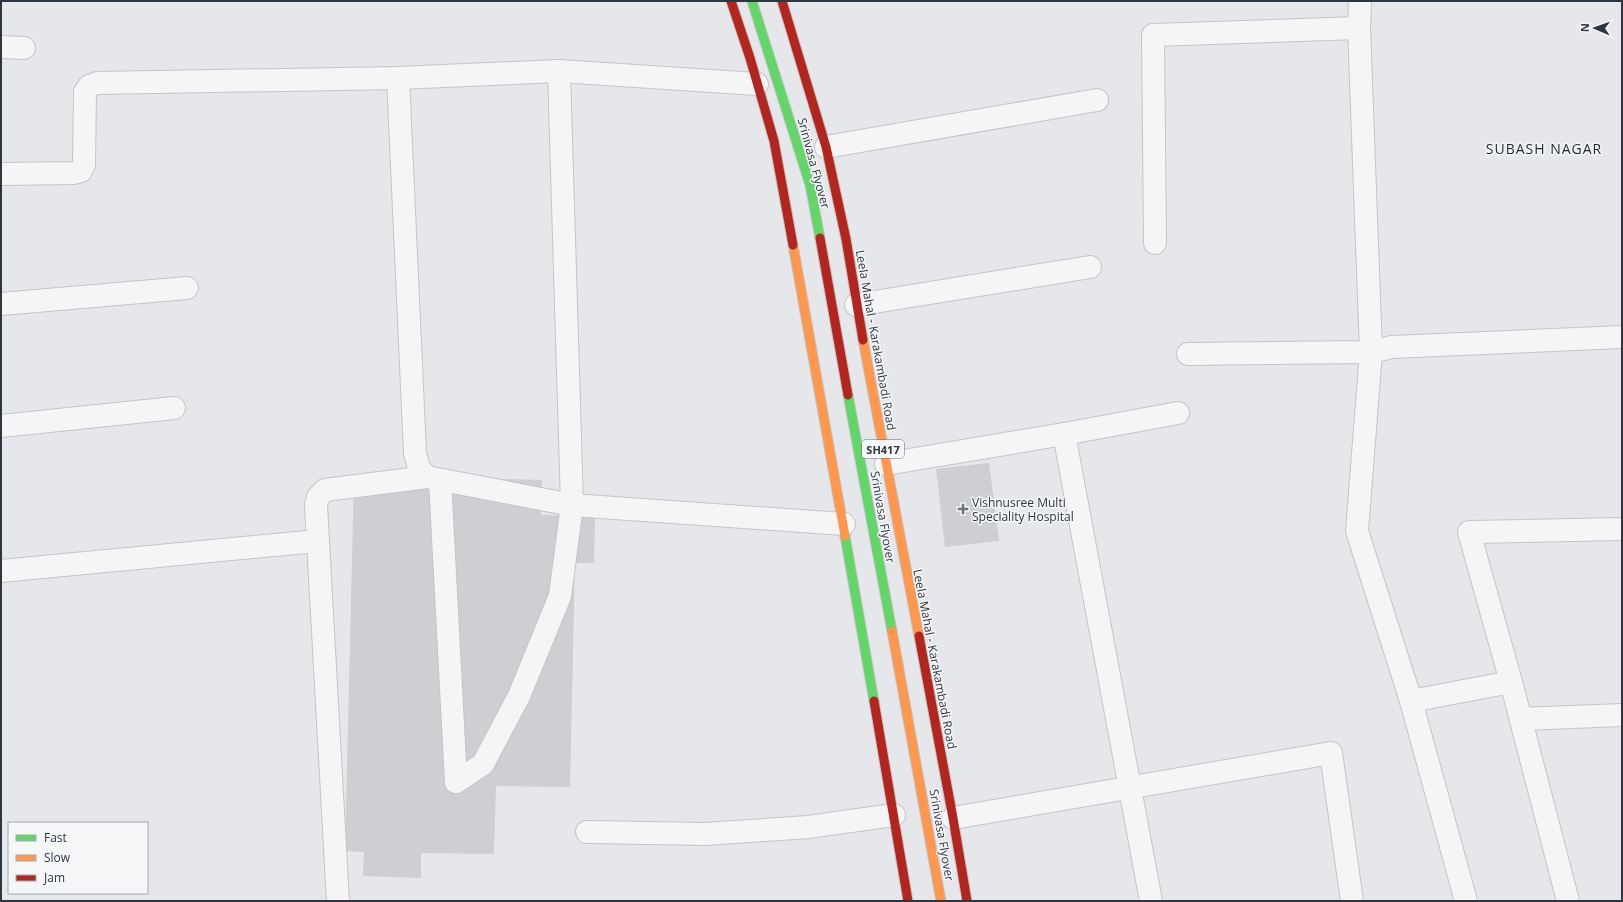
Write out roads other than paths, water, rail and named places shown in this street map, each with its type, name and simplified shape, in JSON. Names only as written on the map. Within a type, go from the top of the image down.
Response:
[{"type":"main road","points":[[732,1],[774,141],[844,524],[908,901]]},
{"type":"main road","name":"Srinivasa Flyover","points":[[752,1],[810,185],[941,901]]},
{"type":"main road","name":"Leela Mahal - Karakambadi Road","points":[[782,1],[826,147],[846,239],[856,306],[953,818],[967,901]]},
{"type":"street","points":[[1360,1],[1359,28],[1371,352],[1357,531],[1411,701],[1466,901]]},
{"type":"street","points":[[1155,243],[1153,35],[1359,28]]},
{"type":"street","points":[[1,47],[24,48]]},
{"type":"street","points":[[398,78],[414,453],[419,468],[434,479],[456,782],[483,764],[519,696],[560,596],[572,505],[568,330],[559,71]]},
{"type":"street","points":[[1,174],[74,174],[81,171],[84,165],[85,92],[89,86],[97,83],[398,78],[559,71],[757,84]]},
{"type":"street","points":[[826,147],[1097,100]]},
{"type":"street","points":[[856,306],[1090,267]]},
{"type":"street","points":[[1,304],[186,288]]},
{"type":"street","points":[[1188,354],[1371,352],[1392,347],[1622,337]]},
{"type":"street","points":[[1,426],[174,408]]},
{"type":"street","points":[[886,464],[1178,413]]},
{"type":"street","points":[[1064,434],[1151,901]]},
{"type":"street","points":[[338,901],[317,540],[316,505],[318,497],[325,490],[434,479],[572,505],[844,524]]},
{"type":"street","points":[[1568,901],[1521,719],[1469,532],[1622,530]]},
{"type":"street","points":[[1,571],[317,540]]},
{"type":"street","points":[[1411,701],[1511,682]]},
{"type":"street","points":[[1521,719],[1622,715]]},
{"type":"street","points":[[953,818],[1130,789],[1330,753],[1352,901]]},
{"type":"street","points":[[587,832],[705,834],[808,826],[894,815]]},
{"type":"place","name":"Vishnusree Multi Speciality Hospital","points":[[963,509]]},
{"type":"district","name":"SUBASH NAGAR","points":[[1544,148]]}]
